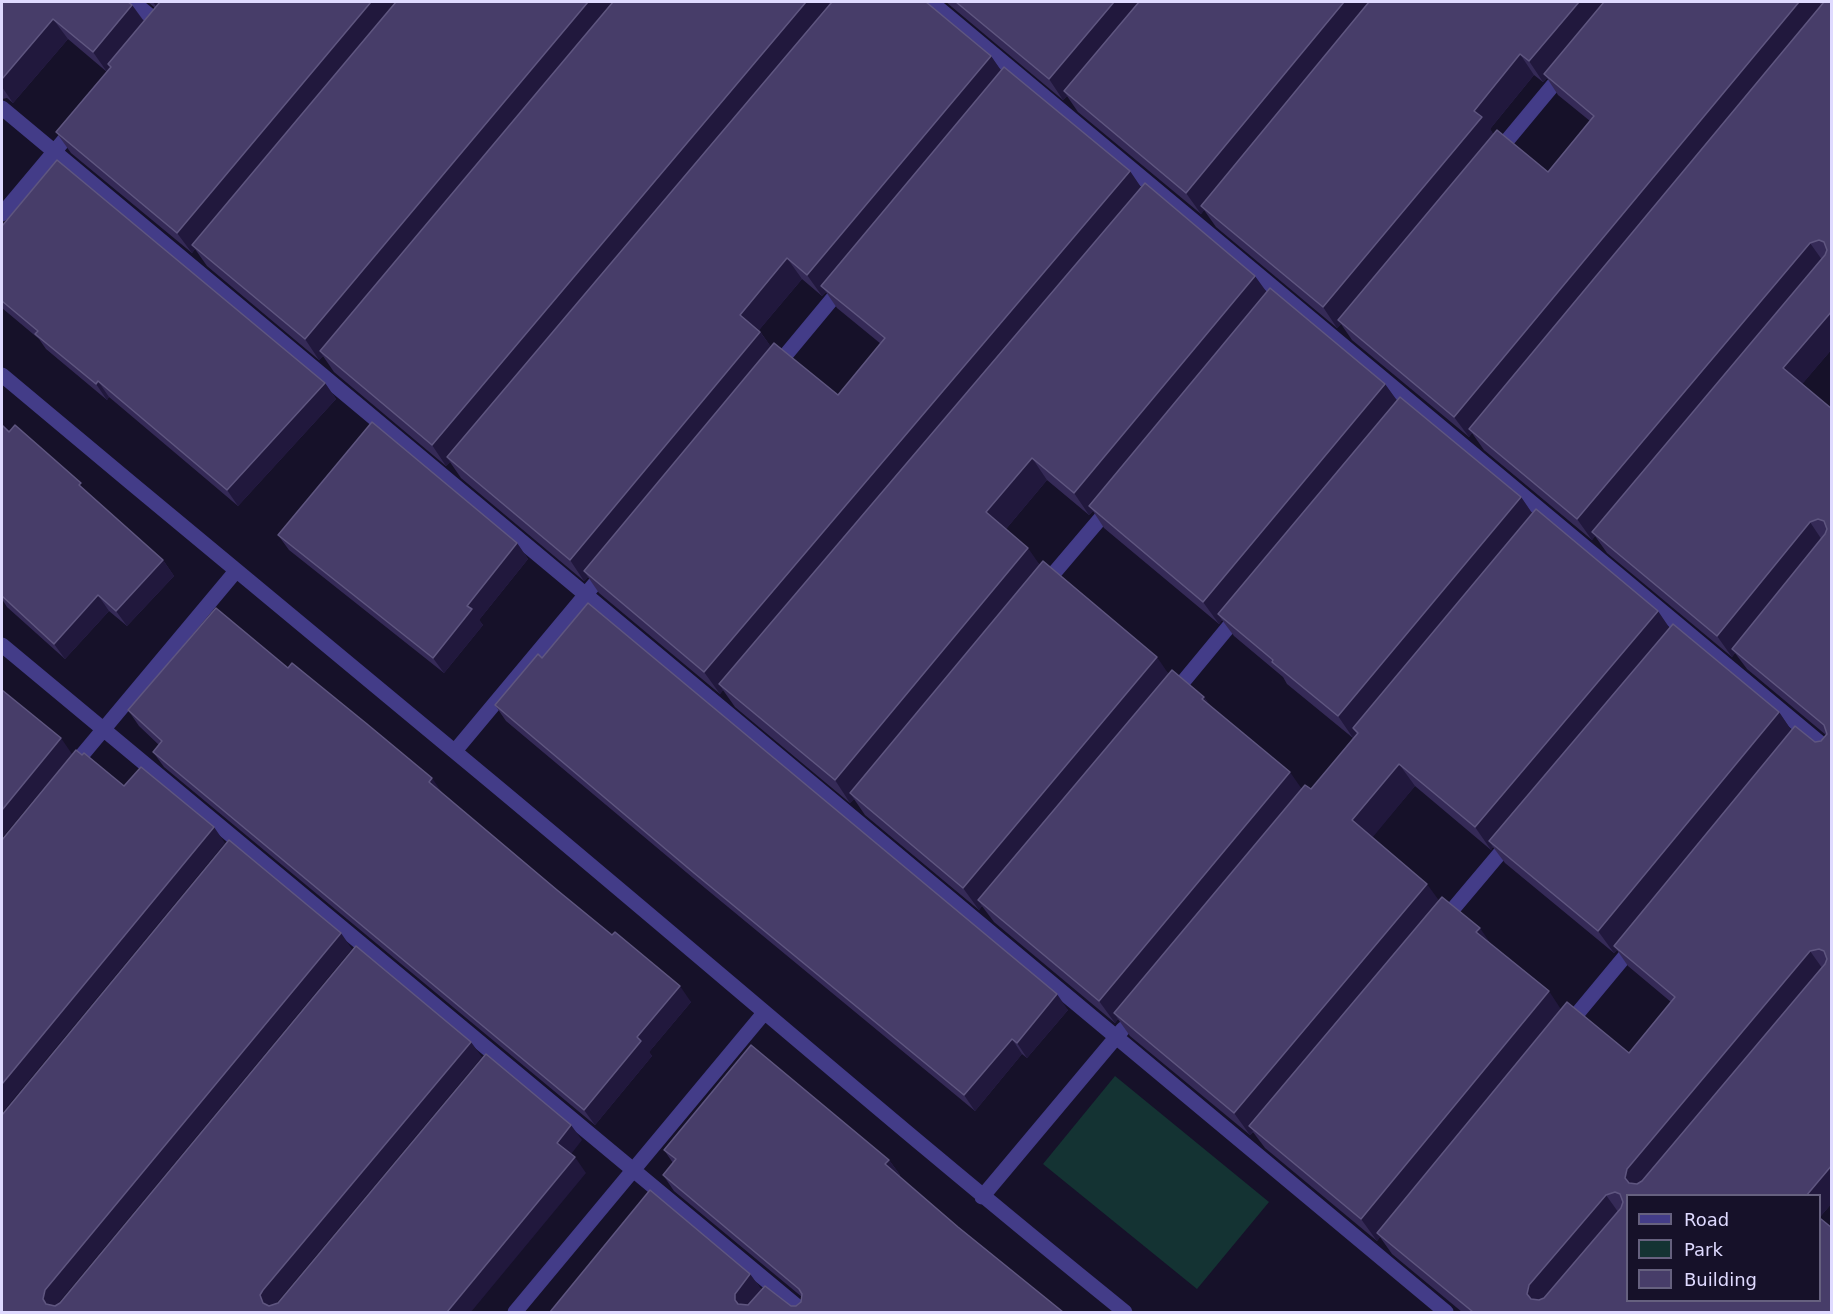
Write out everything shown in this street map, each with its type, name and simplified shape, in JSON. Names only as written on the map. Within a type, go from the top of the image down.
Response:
[{"type":"street","points":[[133,2],[157,29],[173,9]]},
{"type":"street","points":[[934,2],[1016,79],[1069,109],[1155,196],[1206,223],[1281,301],[1343,337],[1411,410],[1474,447],[1546,523],[1597,549],[1683,637],[1737,667],[1805,738],[1832,753]]},
{"type":"street","points":[[1485,167],[1577,57]]},
{"type":"street","points":[[2,108],[55,153],[196,263],[451,476],[585,594],[725,703],[984,919],[1117,1037],[1255,1145],[1381,1250],[1445,1312]]},
{"type":"street","points":[[2,214],[85,116]]},
{"type":"street","points":[[761,385],[852,275]]},
{"type":"street","points":[[2,375],[455,751],[982,1197],[1125,1312]]},
{"type":"street","points":[[1034,598],[1118,497]]},
{"type":"street","points":[[455,751],[616,558]]},
{"type":"street","points":[[60,783],[236,571]]},
{"type":"street","points":[[1163,705],[1247,605]]},
{"type":"street","points":[[2,645],[104,730],[234,847],[492,1060],[633,1171],[772,1292],[804,1312]]},
{"type":"street","points":[[1434,931],[1518,832]]},
{"type":"street","points":[[1559,1035],[1642,934]]},
{"type":"street","points":[[515,1312],[764,1013]]},
{"type":"street","points":[[982,1197],[1132,1019]]},
{"type":"green space","points":[[1115,1076],[1269,1202],[1197,1289],[1043,1164]]},
{"type":"building","points":[[2,2],[128,2],[132,5],[93,52],[53,19],[2,79]]},
{"type":"building","points":[[160,2],[371,2],[177,233],[56,132],[111,67],[108,64]]},
{"type":"building","points":[[396,2],[588,2],[305,339],[192,245]]},
{"type":"building","points":[[613,2],[806,2],[432,445],[320,351]]},
{"type":"building","points":[[832,2],[926,2],[991,56],[807,275],[787,258],[740,315],[760,332],[570,560],[447,457]]},
{"type":"building","points":[[956,2],[1114,2],[1049,79]]},
{"type":"building","points":[[1139,2],[1344,2],[1186,193],[1064,91]]},
{"type":"building","points":[[1369,2],[1579,2],[1529,61],[1520,54],[1474,111],[1482,117],[1323,307],[1201,206]]},
{"type":"building","points":[[1604,2],[1799,2],[1454,417],[1338,320],[1497,130],[1548,172],[1594,116],[1544,74]]},
{"type":"building","points":[[1824,2],[1832,2],[1832,311],[1783,368],[1832,409],[1832,1165],[1808,1194],[1626,1194],[1626,1302],[1821,1302],[1821,1219],[1832,1228],[1832,1312],[1473,1312],[1377,1233],[1567,1002],[1629,1053],[1675,997],[1614,946],[1795,726],[1815,742],[1821,741],[1827,734],[1824,725],[1732,649],[1825,534],[1827,529],[1824,521],[1818,519],[1810,522],[1717,636],[1592,532],[1825,255],[1827,250],[1824,242],[1819,240],[1810,243],[1577,519],[1469,429]],"holes":[[[1819,949],[1824,951],[1827,959],[1825,964],[1642,1181],[1637,1184],[1629,1183],[1625,1178],[1627,1169],[1810,951]],[[1615,1192],[1620,1194],[1623,1202],[1621,1208],[1544,1298],[1531,1299],[1527,1294],[1529,1285],[1606,1195]]]},
{"type":"building","points":[[1004,67],[1130,171],[704,672],[584,571],[774,343],[838,395],[885,338],[821,286]]},
{"type":"building","points":[[57,160],[325,383],[227,490],[98,381],[96,384],[35,334],[38,331],[2,301],[2,226]]},
{"type":"building","points":[[1145,183],[1255,276],[1074,493],[1032,458],[986,512],[1028,548],[835,780],[719,684]]},
{"type":"building","points":[[1270,288],[1385,384],[1203,602],[1089,506]]},
{"type":"building","points":[[1400,397],[1521,497],[1338,716],[1218,614]]},
{"type":"building","points":[[372,422],[517,543],[467,606],[472,609],[433,658],[278,535]]},
{"type":"building","points":[[2,425],[9,432],[15,425],[163,560],[116,611],[98,595],[54,644],[2,596]]},
{"type":"building","points":[[1536,509],[1658,611],[1475,827],[1399,764],[1352,820],[1427,884],[1234,1113],[1114,1013],[1305,785],[1311,789],[1358,733],[1353,728]]},
{"type":"building","points":[[1043,561],[1157,657],[963,888],[850,793]]},
{"type":"building","points":[[588,603],[1057,994],[1017,1043],[1012,1039],[964,1095],[694,873],[495,705],[538,654],[542,658]]},
{"type":"building","points":[[216,608],[288,668],[292,663],[367,724],[432,778],[429,782],[557,890],[612,935],[615,932],[680,986],[637,1037],[641,1041],[584,1110],[153,752],[162,741],[128,710]]},
{"type":"building","points":[[1673,624],[1779,712],[1598,931],[1489,841]]},
{"type":"building","points":[[1172,670],[1204,697],[1202,699],[1290,772],[1099,1001],[978,900]]},
{"type":"building","points":[[2,690],[61,738],[2,810]]},
{"type":"building","points":[[76,750],[82,755],[84,753],[124,786],[141,767],[214,827],[2,1084],[2,840]]},
{"type":"building","points":[[229,840],[341,933],[45,1290],[43,1299],[46,1304],[55,1306],[60,1303],[356,946],[471,1042],[263,1290],[260,1295],[263,1303],[269,1306],[278,1303],[486,1054],[571,1125],[557,1143],[575,1157],[447,1312],[2,1312],[2,1115]]},
{"type":"building","points":[[1442,897],[1480,928],[1476,932],[1549,991],[1361,1219],[1249,1126]]},
{"type":"building","points":[[751,1045],[889,1160],[885,1164],[958,1227],[1063,1312],[550,1312],[650,1190],[750,1274],[735,1294],[738,1304],[748,1305],[765,1286],[791,1306],[796,1306],[801,1302],[802,1294],[799,1289],[663,1175],[676,1159],[664,1150]]}]
